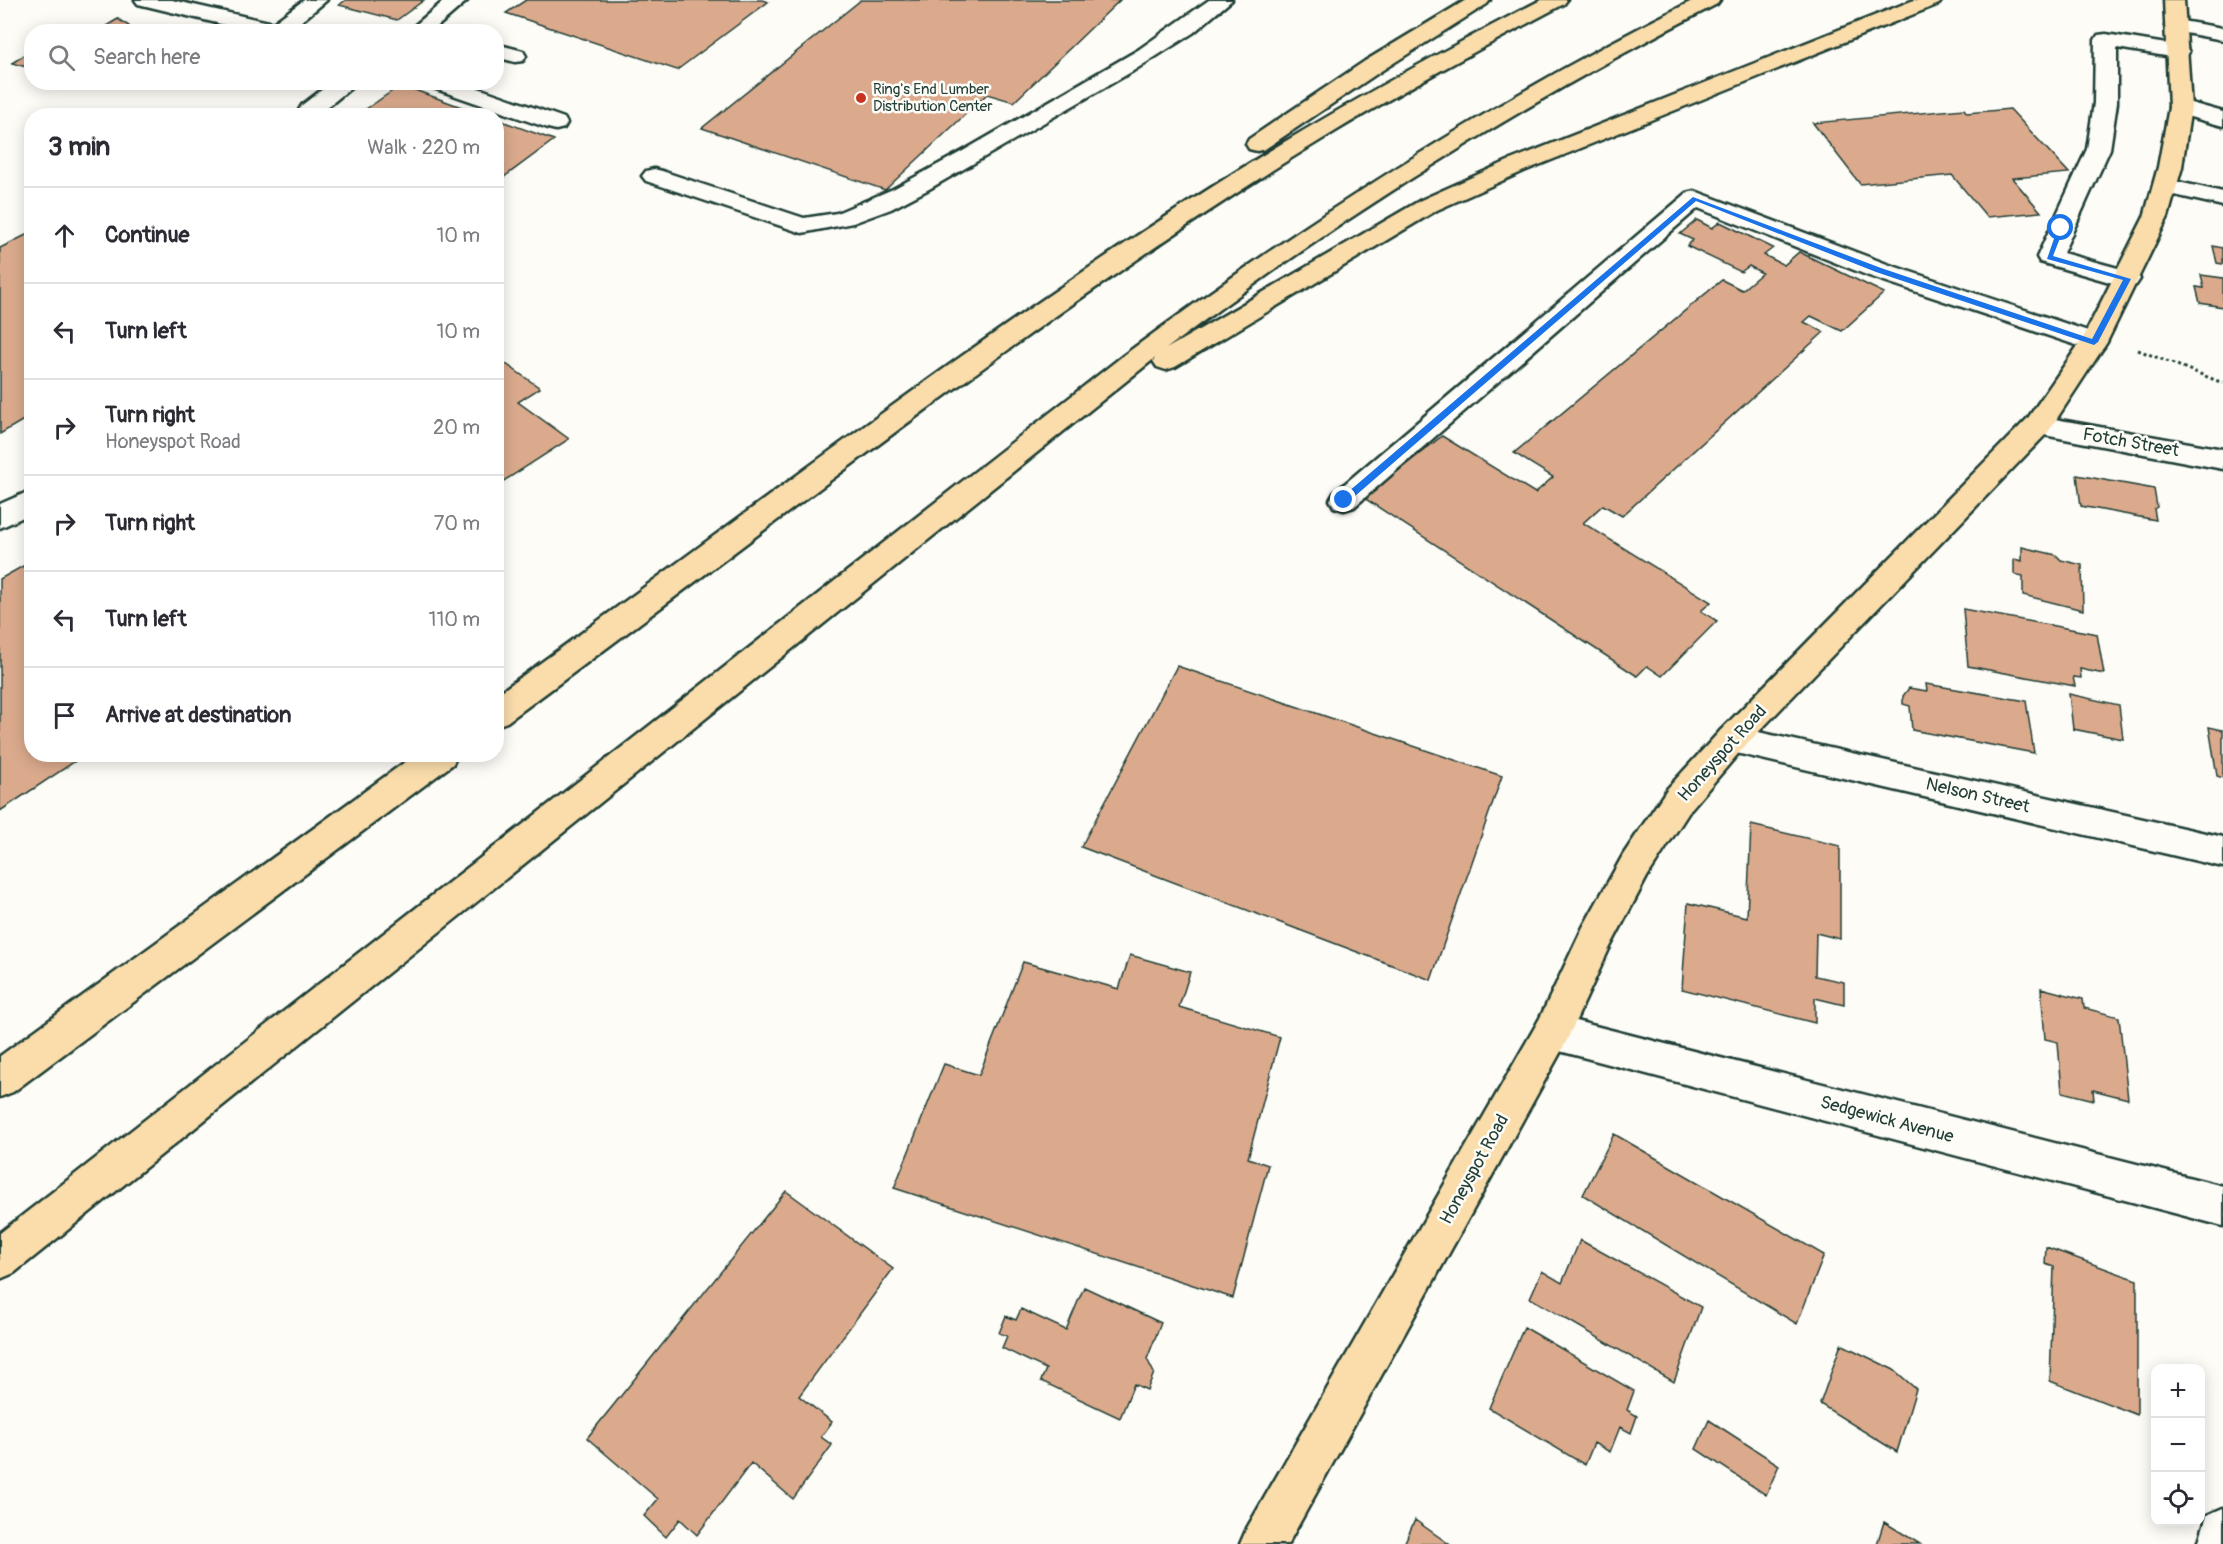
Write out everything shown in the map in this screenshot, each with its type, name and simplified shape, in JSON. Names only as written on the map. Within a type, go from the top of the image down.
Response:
[{"type":"main road","points":[[1082,284],[1213,174],[1373,66],[1480,0]]},
{"type":"main road","points":[[504,708],[1082,284],[1178,219],[1359,106],[1557,0]]},
{"type":"main road","points":[[0,1259],[1035,438],[1240,283],[1419,162],[1587,63],[1710,0]]},
{"type":"main road","points":[[1035,438],[1429,205],[1516,165],[1932,0]]},
{"type":"main road","name":"Honeyspot Road","points":[[1263,1544],[1552,1032],[1596,938],[1635,866],[1679,799],[1732,739],[2038,425],[2094,342],[2156,217],[2165,186],[2180,107],[2174,0]]},
{"type":"main road","points":[[0,1079],[430,762]]},
{"type":"street","points":[[145,0],[251,24]]},
{"type":"street","points":[[288,24],[317,0]]},
{"type":"street","points":[[432,24],[458,0]]},
{"type":"street","points":[[654,176],[802,226],[848,219],[884,205],[1049,111],[1168,40],[1222,0]]},
{"type":"street","points":[[2127,279],[2049,257],[2093,164],[2102,132],[2106,40],[2177,39],[2223,34]]},
{"type":"street","points":[[313,108],[336,90]]},
{"type":"street","points":[[461,90],[556,123]]},
{"type":"street","points":[[2180,107],[2223,119]]},
{"type":"street","points":[[2165,186],[2223,199]]},
{"type":"street","points":[[1344,500],[1695,198],[1878,270],[2094,342]]},
{"type":"street","name":"Fotch Street","points":[[2038,425],[2223,459]]},
{"type":"street","points":[[0,517],[24,504]]},
{"type":"street","name":"Nelson Street","points":[[1732,739],[2223,852]]},
{"type":"street","name":"Sedgewick Avenue","points":[[1552,1032],[2223,1206]]},
{"type":"street","points":[[2221,1544],[2223,1531]]},
{"type":"path","points":[[2138,350],[2223,382]]},
{"type":"building","points":[[346,0],[424,0],[397,20],[339,5]]},
{"type":"building","points":[[526,0],[762,0],[768,2],[677,70],[506,13]]},
{"type":"building","name":"Ring's End Lumber Distribution Center","points":[[861,0],[1120,0],[1014,102],[987,94],[885,190],[702,128]]},
{"type":"building","points":[[118,19],[126,24],[110,24]]},
{"type":"building","points":[[24,55],[24,66],[12,63]]},
{"type":"building","points":[[394,90],[415,90],[464,108],[368,108]]},
{"type":"building","points":[[1964,109],[1967,113],[2010,109],[2069,173],[2012,178],[2041,212],[1987,217],[1952,175],[1860,184],[1813,123]]},
{"type":"building","points":[[504,122],[554,140],[504,177]]},
{"type":"building","points":[[1697,220],[1712,228],[1720,222],[1773,248],[1764,255],[1784,265],[1799,252],[1884,293],[1842,331],[1811,316],[1804,322],[1824,332],[1622,516],[1603,505],[1583,523],[1711,602],[1701,611],[1717,621],[1662,676],[1647,666],[1637,676],[1364,498],[1442,436],[1535,493],[1553,477],[1514,453],[1722,280],[1742,290],[1762,273],[1749,266],[1741,272],[1687,246],[1693,240],[1680,234]]},
{"type":"building","points":[[24,236],[24,420],[0,434],[0,248]]},
{"type":"building","points":[[2213,246],[2223,248],[2223,264],[2217,263]]},
{"type":"building","points":[[2201,275],[2223,278],[2223,307],[2200,303],[2196,287],[2204,288]]},
{"type":"building","points":[[506,364],[540,388],[518,402],[569,439],[504,481],[504,365]]},
{"type":"building","points":[[2077,475],[2154,489],[2157,507],[2154,509],[2156,520],[2081,506]]},
{"type":"building","points":[[2022,547],[2056,555],[2061,560],[2082,565],[2083,610],[2023,595],[2023,576],[2014,574],[2014,559],[2022,561]]},
{"type":"building","points":[[24,566],[24,762],[74,762],[0,811],[0,579]]},
{"type":"building","points":[[1963,609],[2097,634],[2104,674],[2080,669],[2081,678],[2073,677],[2075,686],[1968,666]]},
{"type":"building","points":[[1177,666],[1502,776],[1431,980],[1081,847]]},
{"type":"building","points":[[1926,684],[2026,701],[2034,753],[1912,730],[1910,706],[1903,704],[1903,696],[1909,688],[1927,691]]},
{"type":"building","points":[[2069,694],[2119,705],[2123,739],[2073,729]]},
{"type":"building","points":[[2209,727],[2223,730],[2223,778],[2217,776]]},
{"type":"building","points":[[1751,825],[1840,846],[1840,939],[1816,933],[1815,976],[1844,982],[1844,1005],[1815,998],[1815,1023],[1682,989],[1688,903],[1747,917]]},
{"type":"building","points":[[1130,955],[1190,972],[1179,1007],[1280,1037],[1248,1158],[1268,1165],[1233,1298],[894,1188],[944,1064],[979,1075],[1023,962],[1119,989]]},
{"type":"building","points":[[2041,988],[2083,999],[2084,1008],[2119,1017],[2128,1099],[2093,1090],[2094,1100],[2062,1092],[2058,1042],[2045,1039]]},
{"type":"building","points":[[1614,1134],[1824,1255],[1797,1324],[1583,1195]]},
{"type":"building","points":[[786,1191],[893,1269],[799,1396],[832,1422],[821,1437],[832,1445],[793,1499],[751,1463],[697,1535],[680,1519],[666,1537],[644,1516],[658,1499],[587,1438]]},
{"type":"building","points":[[1580,1240],[1701,1307],[1674,1382],[1530,1298],[1542,1271],[1562,1283]]},
{"type":"building","points":[[2046,1247],[2137,1280],[2137,1415],[2050,1381],[2054,1267],[2045,1264]]},
{"type":"building","points":[[1084,1287],[1161,1323],[1147,1359],[1154,1373],[1147,1390],[1134,1384],[1120,1418],[1041,1381],[1046,1369],[1002,1348],[1007,1336],[999,1333],[1006,1316],[1016,1320],[1021,1309],[1066,1330]]},
{"type":"building","points":[[1524,1327],[1634,1391],[1627,1410],[1637,1416],[1631,1433],[1620,1427],[1610,1452],[1594,1443],[1585,1465],[1489,1408]]},
{"type":"building","points":[[1841,1344],[1894,1370],[1916,1389],[1897,1452],[1820,1404]]},
{"type":"building","points":[[1709,1420],[1779,1465],[1766,1495],[1696,1449]]},
{"type":"building","points":[[1415,1520],[1449,1544],[1404,1544]]},
{"type":"building","points":[[1884,1522],[1920,1544],[1877,1544]]},
{"type":"place","name":"Ring's End Lumber Distribution Center","points":[[861,98]]},
{"type":"route","points":[[1344,500],[1695,198],[1878,270],[1983,307],[2094,342],[2127,279],[2049,257],[2061,228]]}]
